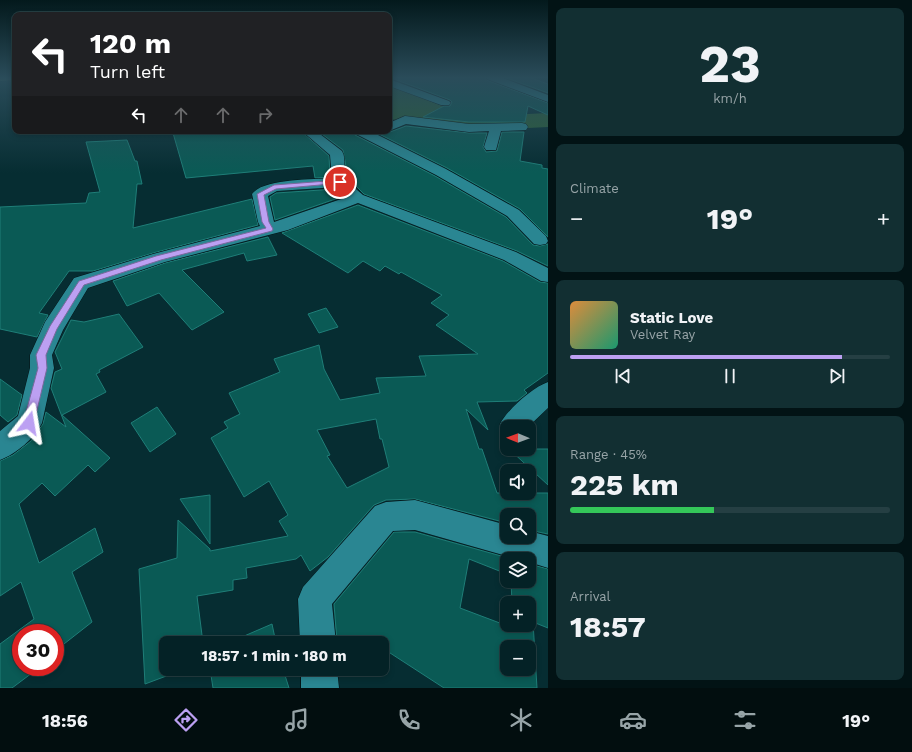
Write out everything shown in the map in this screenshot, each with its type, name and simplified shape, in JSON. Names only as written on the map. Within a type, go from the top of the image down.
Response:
[{"type":"street","points":[[392,126],[405,120],[461,128],[522,127]]},
{"type":"street","points":[[491,147],[496,128]]},
{"type":"street","points":[[312,134],[337,154],[337,174],[340,182],[358,198],[510,256],[529,264],[548,276]]},
{"type":"street","points":[[373,134],[514,213],[539,241],[510,256]]},
{"type":"street","points":[[270,229],[266,222],[260,194],[274,187],[340,182]]},
{"type":"street","points":[[0,447],[29,423],[42,368],[41,355],[53,328],[81,283],[159,258],[270,229],[358,198]]},
{"type":"street","points":[[517,420],[548,392]]},
{"type":"street","points":[[318,636],[315,599],[386,517],[415,515],[548,552]]},
{"type":"street","points":[[319,676],[320,688]]},
{"type":"shaded area","points":[[396,109],[450,109],[460,113],[449,118]]},
{"type":"building","points":[[438,109],[527,109],[525,122],[469,122],[423,117]]},
{"type":"building","points":[[535,109],[548,109],[548,115]]},
{"type":"building","points":[[406,126],[469,133],[487,133],[483,147],[486,152],[497,151],[502,132],[524,132],[520,161],[542,165],[542,168],[548,169],[548,237],[520,209],[447,168],[379,134],[392,134],[392,131]]},
{"type":"building","points":[[173,134],[304,134],[329,156],[330,177],[315,178],[313,166],[186,178]]},
{"type":"building","points":[[322,134],[354,134],[435,176],[506,217],[533,245],[540,246],[548,244],[548,266],[517,251],[364,194],[348,178],[343,150]]},
{"type":"building","points":[[127,140],[135,161],[137,161],[142,184],[137,184],[133,228],[252,199],[258,225],[153,253],[93,271],[69,271],[39,313],[48,315],[37,337],[0,329],[0,207],[86,203],[89,193],[100,192],[86,142]]},
{"type":"building","points":[[336,189],[344,196],[275,220],[270,197],[276,193]]},
{"type":"building","points":[[358,205],[503,261],[540,282],[548,283],[548,373],[524,390],[527,393],[517,401],[477,402],[488,430],[466,409],[479,449],[482,449],[497,493],[500,493],[500,500],[536,500],[536,493],[548,493],[548,534],[536,531],[536,508],[500,508],[500,521],[415,499],[386,500],[374,505],[328,557],[310,571],[301,555],[296,559],[246,568],[247,578],[233,580],[233,590],[197,596],[202,636],[159,636],[159,676],[166,676],[145,684],[139,569],[177,558],[178,520],[210,549],[210,551],[288,536],[279,521],[288,515],[269,481],[244,497],[211,438],[228,428],[224,422],[240,414],[229,393],[280,372],[274,359],[319,345],[324,369],[340,400],[380,393],[376,378],[426,376],[419,356],[478,354],[436,325],[449,315],[431,303],[442,295],[401,272],[399,274],[385,266],[380,271],[363,261],[348,273],[282,233]],"holes":[[[376,419],[380,439],[382,439],[389,467],[347,488],[327,456],[330,455],[317,430]]]},
{"type":"building","points":[[268,237],[277,255],[247,261],[244,253],[182,270],[224,312],[192,330],[159,293],[127,306],[113,281],[165,263]]},
{"type":"building","points":[[326,308],[338,327],[319,333],[308,314]]},
{"type":"building","points":[[119,314],[143,347],[99,370],[100,372],[96,374],[106,392],[62,415],[110,458],[95,472],[88,465],[55,496],[42,483],[19,504],[39,563],[95,528],[103,552],[72,572],[92,622],[64,644],[64,624],[27,624],[34,619],[21,582],[0,596],[0,461],[13,455],[31,441],[43,424],[46,412],[66,427],[51,388],[55,372],[62,369],[55,352],[71,320],[84,322]]},
{"type":"building","points":[[0,379],[22,395],[17,415],[8,422],[0,415]]},
{"type":"building","points":[[157,407],[176,434],[150,452],[131,423]]},
{"type":"building","points":[[536,449],[548,449],[548,485],[536,474],[536,464],[525,464],[517,456],[536,456]]},
{"type":"building","points":[[210,495],[210,544],[180,499]]},
{"type":"building","points":[[394,532],[415,532],[500,556],[500,571],[469,559],[460,608],[500,623],[500,632],[534,632],[534,640],[500,640],[500,676],[536,676],[536,672],[537,688],[444,688],[389,652],[389,636],[337,636],[334,604]]},
{"type":"building","points":[[536,566],[548,569],[548,628],[536,623],[536,596],[512,596],[511,588],[536,588]]},
{"type":"building","points":[[272,624],[275,636],[244,636]]},
{"type":"building","points":[[12,635],[12,676],[28,676],[12,688],[0,688],[0,644]]},
{"type":"building","points":[[211,676],[285,676],[289,688],[213,688]]},
{"type":"waterway","points":[[392,112],[457,122],[487,123],[548,120]]},
{"type":"route","points":[[29,423],[42,368],[41,355],[53,328],[81,283],[159,258],[270,229],[266,222],[260,194],[274,187],[340,182]]}]
